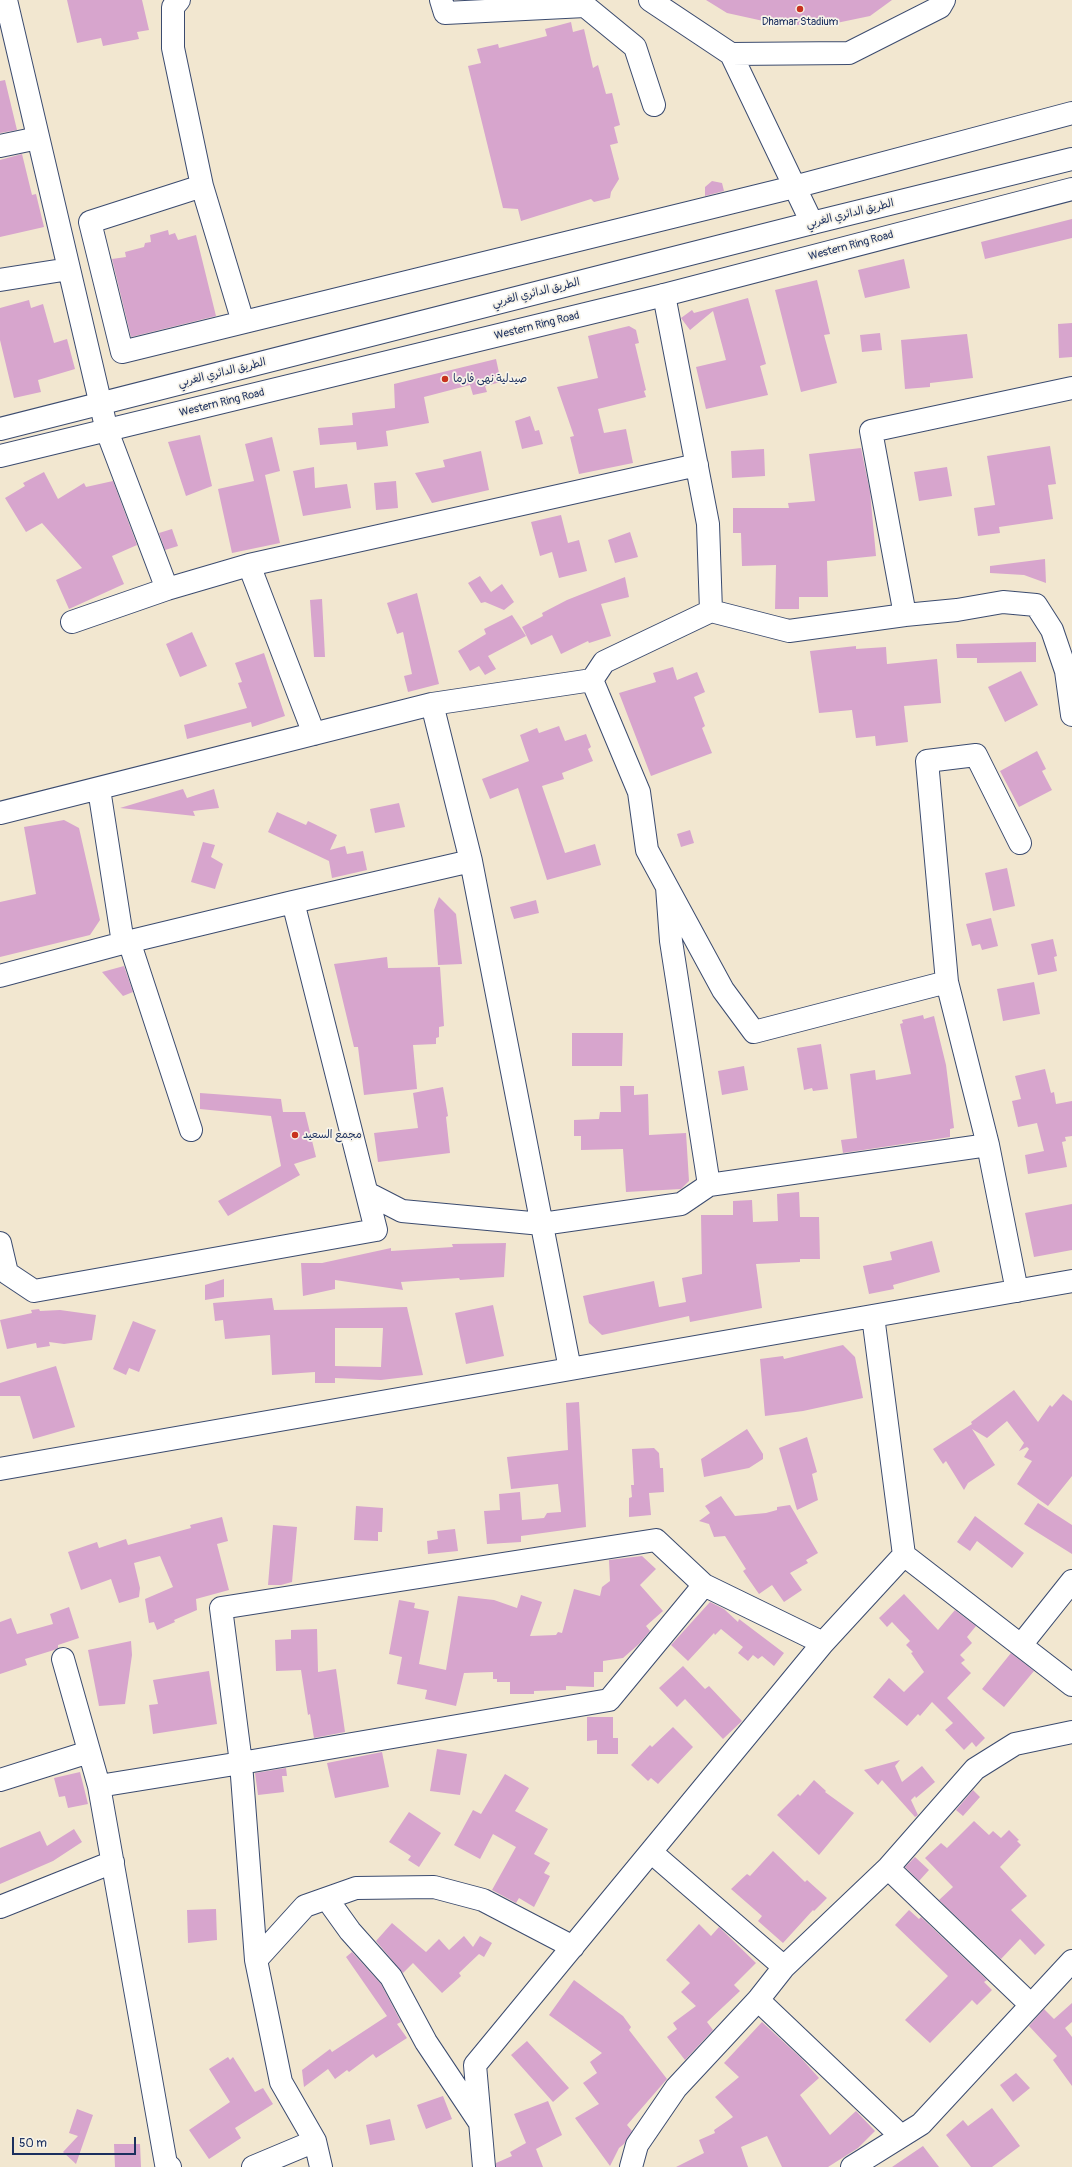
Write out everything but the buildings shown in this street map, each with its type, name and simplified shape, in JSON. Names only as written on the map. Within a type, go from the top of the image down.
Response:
[{"type":"street","points":[[6,0],[100,404],[108,432],[167,589]]},
{"type":"street","points":[[179,0],[173,7],[172,48],[202,186],[243,322]]},
{"type":"street","points":[[441,0],[445,13],[585,6],[635,46],[654,105]]},
{"type":"street","points":[[650,0],[731,54],[812,223]]},
{"type":"street","points":[[731,54],[849,53],[940,7],[944,0]]},
{"type":"street","points":[[202,186],[90,222],[122,352],[794,187],[1072,114]]},
{"type":"street","points":[[0,146],[38,138]]},
{"type":"street","name":"الطريق الدائري الغربي","points":[[0,429],[812,223],[1072,159]]},
{"type":"street","name":"Western Ring Road","points":[[0,456],[108,432],[664,295],[1072,189]]},
{"type":"street","points":[[0,280],[69,269]]},
{"type":"street","points":[[664,295],[708,524],[711,612]]},
{"type":"street","points":[[905,615],[871,431],[1072,388]]},
{"type":"street","points":[[72,622],[167,589],[249,565],[697,465]]},
{"type":"street","points":[[249,565],[314,734]]},
{"type":"street","points":[[0,813],[432,704],[592,680],[604,662],[711,612],[789,631],[905,615],[957,610],[1003,602],[1036,605],[1052,630],[1066,671],[1072,715]]},
{"type":"street","points":[[592,680],[639,792],[647,850],[723,990],[754,1032],[947,982]]},
{"type":"street","points":[[432,704],[471,862],[570,1369]]},
{"type":"street","points":[[1017,1291],[988,1145],[947,982],[927,762],[976,755],[1020,843]]},
{"type":"street","points":[[99,789],[126,942],[190,1130]]},
{"type":"street","points":[[0,976],[126,942],[293,902],[471,862]]},
{"type":"street","points":[[667,887],[671,941],[709,1185]]},
{"type":"street","points":[[0,1243],[7,1273],[34,1291],[376,1230],[293,902]]},
{"type":"street","points":[[367,1193],[402,1211],[542,1224],[681,1204],[709,1185],[988,1145]]},
{"type":"street","points":[[0,1469],[1072,1281]]},
{"type":"street","points":[[873,1316],[904,1555],[1072,1685]]},
{"type":"street","points":[[321,2167],[315,2140],[281,2082],[256,1960],[241,1763],[221,1608],[656,1540],[704,1585],[824,1643]]},
{"type":"street","points":[[484,2167],[482,2126],[475,2064],[824,1643],[904,1555]]},
{"type":"street","points":[[1021,1645],[1072,1580]]},
{"type":"street","points":[[99,1786],[609,1700],[704,1585]]},
{"type":"street","points":[[63,1659],[99,1786],[166,2164],[170,2167]]},
{"type":"street","points":[[632,2167],[637,2145],[676,2088],[758,2000],[784,1967],[888,1868],[975,1769],[1015,1744],[1072,1732]]},
{"type":"street","points":[[0,1780],[89,1752]]},
{"type":"street","points":[[651,1852],[784,1967]]},
{"type":"street","points":[[0,1907],[113,1862]]},
{"type":"street","points":[[888,1868],[1031,2005]]},
{"type":"street","points":[[256,1960],[305,1906],[356,1888],[434,1886],[483,1900],[573,1947]]},
{"type":"street","points":[[326,1898],[350,1931],[391,1977],[426,2042],[482,2126]]},
{"type":"street","points":[[852,2167],[921,2124],[1072,1961]]},
{"type":"street","points":[[758,2000],[901,2136]]},
{"type":"street","points":[[253,2167],[315,2140]]},
{"type":"place","name":"Dhamar Stadium","points":[[800,9]]},
{"type":"place","name":"صيدلية نهى فارما","points":[[445,379]]},
{"type":"place","name":"مجمع السعيد","points":[[295,1135]]}]
